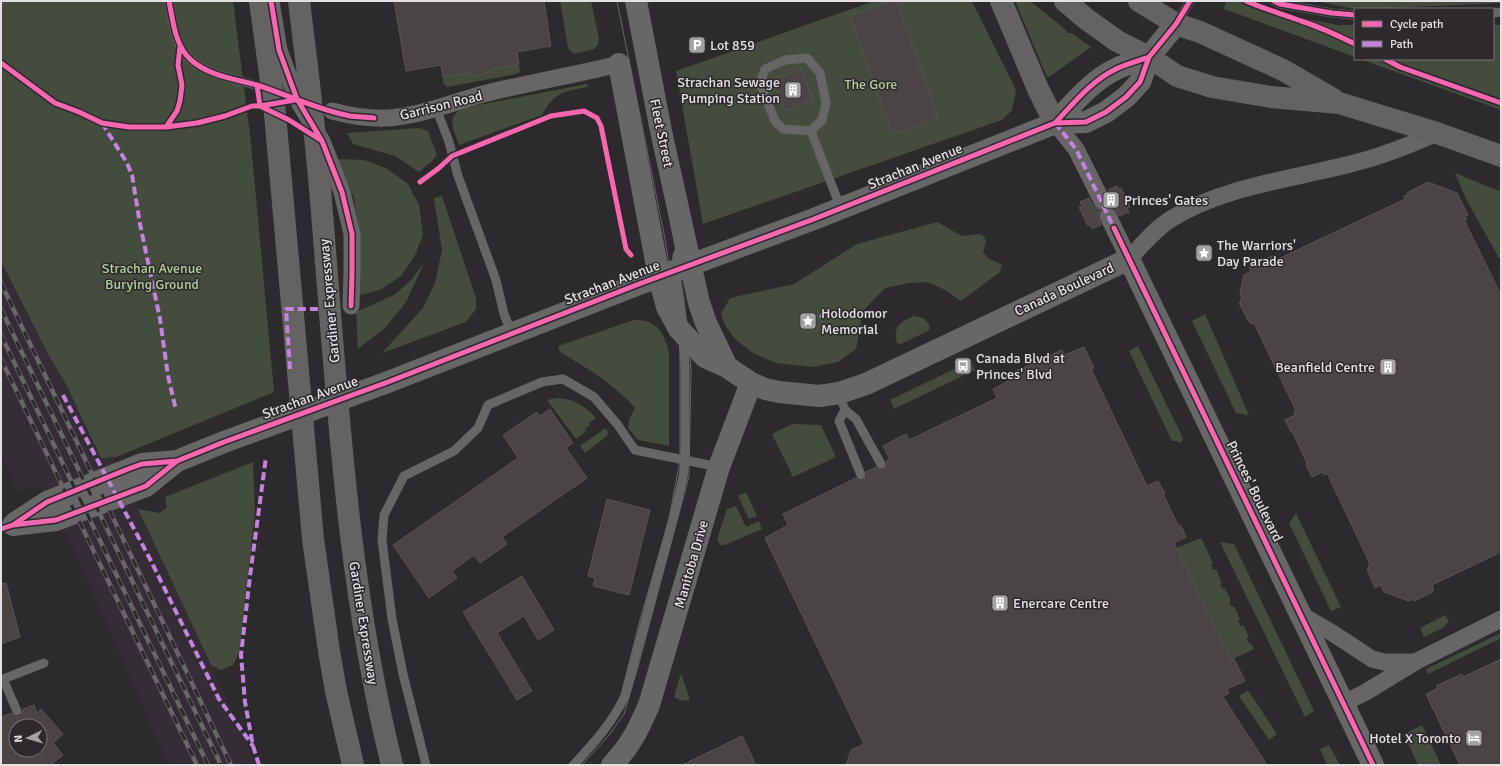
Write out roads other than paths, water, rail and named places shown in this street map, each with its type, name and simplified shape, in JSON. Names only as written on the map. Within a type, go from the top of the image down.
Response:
[{"type":"highway","points":[[260,1],[276,119],[313,539],[331,664],[353,765]]},
{"type":"highway","name":"Gardiner Expressway","points":[[299,1],[312,105],[350,533],[366,646],[382,726],[392,765]]},
{"type":"highway","points":[[1001,1],[1038,89],[1055,123]]},
{"type":"highway","points":[[1065,1],[1085,18],[1117,41],[1149,58],[1177,76],[1212,87],[1271,97],[1340,103],[1437,133],[1501,156]]},
{"type":"highway","points":[[1139,1],[1176,24],[1200,32],[1283,70],[1340,103]]},
{"type":"street","points":[[271,1],[278,50],[297,99],[322,141],[342,192],[352,234],[351,306]]},
{"type":"street","name":"Fleet Street","points":[[636,1],[661,131],[684,233],[675,271]]},
{"type":"street","name":"Strachan Avenue","points":[[7,527],[52,511],[146,486],[177,461],[275,422],[388,382],[840,209],[1055,123],[1086,122],[1106,112],[1126,97],[1140,82],[1149,58],[1176,24]]},
{"type":"street","name":"Strachan Avenue","points":[[1055,123],[1085,90],[1102,77],[1116,68],[1149,58]]},
{"type":"street","name":"Garrison Road","points":[[326,109],[351,116],[384,118],[402,117],[482,95],[619,64]]},
{"type":"street","name":"Fleet Street","points":[[619,64],[675,271]]},
{"type":"street","name":"Princes' Boulevard","points":[[1055,123],[1074,147],[1108,215],[1373,765]]},
{"type":"street","name":"Canada Boulevard","points":[[751,383],[779,392],[818,396],[842,402],[866,384],[1129,259],[1150,236],[1169,220],[1201,203],[1235,192],[1388,154],[1437,133]]},
{"type":"street","points":[[675,271],[667,307],[672,320],[705,357],[728,367],[751,383]]},
{"type":"street","points":[[675,271],[699,303],[706,323],[728,367]]},
{"type":"street","name":"Manitoba Drive","points":[[612,765],[620,757],[638,732],[649,706],[719,467],[751,383]]},
{"type":"street","name":"Strachan Avenue","points":[[52,511],[128,469],[142,464],[177,461]]},
{"type":"street","points":[[1300,614],[1372,659],[1384,662],[1415,662]]},
{"type":"street","points":[[1344,703],[1366,692],[1415,662],[1501,619]]},
{"type":"lane","name":"Garrison Road","points":[[169,1],[176,36],[180,47],[191,60],[208,71],[257,85],[326,109]]},
{"type":"lane","points":[[304,1],[326,109]]},
{"type":"lane","points":[[1176,24],[1190,1]]},
{"type":"lane","points":[[1274,1],[1280,4],[1332,13],[1354,15]]},
{"type":"lane","points":[[807,58],[820,73],[826,103],[822,120],[811,131],[783,129],[775,121],[760,84],[765,69],[785,60],[807,58]]},
{"type":"lane","points":[[436,108],[449,142],[458,176],[496,280],[504,314],[512,334]]},
{"type":"lane","points":[[811,131],[840,209]]},
{"type":"lane","points":[[574,765],[602,734],[617,712],[625,696],[676,508],[685,461],[685,368],[683,334]]},
{"type":"lane","points":[[426,765],[403,674],[392,619],[382,540],[384,515],[404,476],[454,451],[478,428],[488,405],[542,382],[563,379],[594,397],[617,424],[635,450],[719,467]]},
{"type":"lane","points":[[842,402],[856,418],[881,464]]},
{"type":"lane","points":[[842,402],[839,421],[861,475]]},
{"type":"lane","points":[[17,712],[2,680],[44,663]]},
{"type":"tram line","points":[[568,765],[605,724],[612,714],[621,695],[640,620],[669,519],[680,460],[679,329],[665,239],[617,1]]},
{"type":"tram line","points":[[582,765],[609,735],[624,714],[689,476],[691,371],[684,301],[677,256],[627,1]]},
{"type":"railway","points":[[1,283],[231,765]]},
{"type":"railway","points":[[1,309],[221,765]]},
{"type":"railway","points":[[1,335],[208,765]]},
{"type":"railway","points":[[1,359],[197,765]]},
{"type":"place","name":"Lot 859","points":[[697,45]]},
{"type":"place","name":"Strachan Sewage Pumping Station","points":[[793,90]]},
{"type":"place","name":"Princes' Gates","points":[[1111,200]]},
{"type":"place","name":"The Warriors' Day Parade","points":[[1204,253]]},
{"type":"place","name":"Holodomor Memorial","points":[[808,321]]},
{"type":"place","name":"Canada Blvd at Princes' Blvd","points":[[963,366]]},
{"type":"place","name":"Beanfield Centre","points":[[1388,367]]},
{"type":"place","name":"Enercare Centre","points":[[1000,603]]},
{"type":"place","name":"Hotel X Toronto","points":[[1474,738]]},
{"type":"park label","name":"The Gore","points":[[871,84]]},
{"type":"park label","name":"Strachan Avenue Burying Ground","points":[[152,276]]}]
